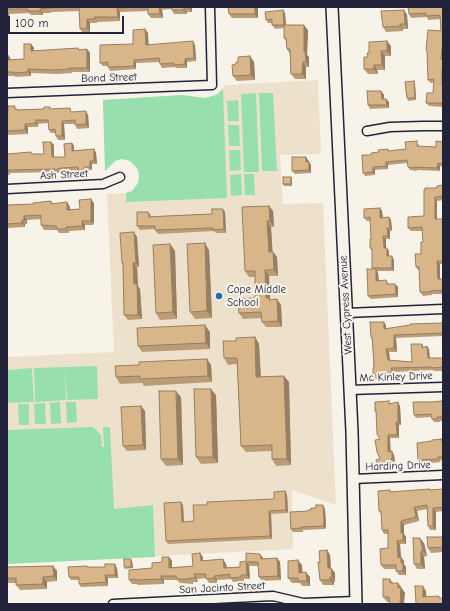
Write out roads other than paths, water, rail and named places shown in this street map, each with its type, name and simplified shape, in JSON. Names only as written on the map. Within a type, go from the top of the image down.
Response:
[{"type":"main road","name":"West Cypress Avenue","points":[[332,7],[350,390],[356,602]]},
{"type":"street","name":"Bond Street","points":[[7,93],[212,85],[210,7]]},
{"type":"street","points":[[367,132],[390,127],[443,126]]},
{"type":"street","name":"Ash Street","points":[[7,189],[103,184],[120,177]]},
{"type":"street","points":[[346,313],[443,309]]},
{"type":"street","name":"Mc Kinley Drive","points":[[350,390],[443,387]]},
{"type":"street","name":"Harding Drive","points":[[353,478],[443,475]]},
{"type":"street","name":"San Jacinto Street","points":[[112,604],[273,596],[303,603],[356,602]]},
{"type":"place","name":"Cope Middle School","points":[[219,296]]}]
